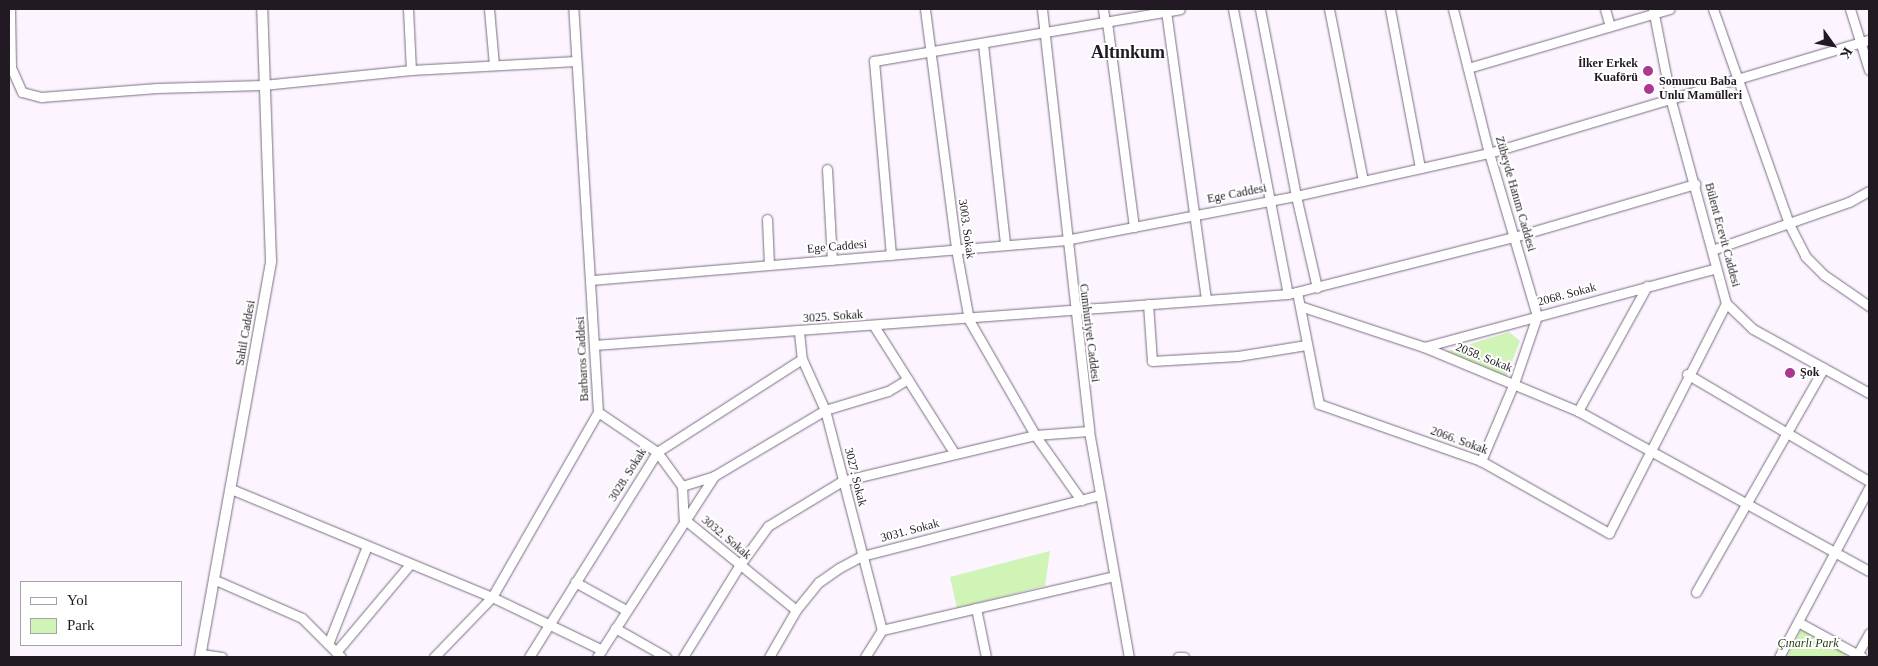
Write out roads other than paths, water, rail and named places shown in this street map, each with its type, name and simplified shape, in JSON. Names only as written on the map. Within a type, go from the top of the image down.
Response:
[{"type":"street","points":[[10,9],[10,65],[22,92],[41,97],[156,88],[263,85],[411,70],[576,61]]},
{"type":"street","name":"Sahil Caddesi","points":[[200,656],[271,262],[263,85],[262,9]]},
{"type":"street","points":[[408,9],[411,70]]},
{"type":"street","points":[[489,9],[494,65]]},
{"type":"street","name":"Barbaros Caddesi","points":[[434,657],[492,597],[598,412],[592,280],[572,9]]},
{"type":"street","name":"3003. Sokak","points":[[925,9],[956,249],[969,320],[1035,435],[1081,500]]},
{"type":"street","name":"Cumhuriyet Caddesi","points":[[1042,9],[1073,310],[1089,431],[1129,657]]},
{"type":"street","points":[[1103,9],[1134,227]]},
{"type":"street","points":[[891,254],[874,61],[1044,34],[1180,9]]},
{"type":"street","points":[[1233,9],[1288,294]]},
{"type":"street","points":[[1260,9],[1296,196],[1317,288]]},
{"type":"street","points":[[1329,9],[1363,181]]},
{"type":"street","points":[[1390,9],[1420,168]]},
{"type":"street","name":"Zübeyde Hanım Caddesi","points":[[1453,9],[1490,153],[1537,316]]},
{"type":"street","points":[[1605,9],[1610,26]]},
{"type":"street","points":[[1468,68],[1610,26],[1653,11],[1670,9]]},
{"type":"street","points":[[1713,9],[1736,80],[1789,224],[1806,256],[1824,276],[1869,306]]},
{"type":"street","points":[[1850,9],[1858,43],[1869,70]]},
{"type":"street","points":[[1161,11],[1195,215],[1206,299]]},
{"type":"street","name":"Bülent Ecevit Caddesi","points":[[1653,11],[1671,101],[1726,303],[1753,329],[1869,393]]},
{"type":"street","name":"Ege Caddesi","points":[[592,280],[1066,240],[1296,196],[1490,153],[1671,101],[1869,40]]},
{"type":"street","points":[[983,44],[1006,244]]},
{"type":"street","points":[[827,169],[832,260]]},
{"type":"street","name":"3025. Sokak","points":[[594,345],[969,320],[1206,299],[1288,294],[1514,236],[1695,184]]},
{"type":"street","points":[[1712,250],[1849,202],[1869,191]]},
{"type":"street","points":[[767,219],[769,265]]},
{"type":"street","name":"2068. Sokak","points":[[1424,347],[1716,268]]},
{"type":"street","points":[[1578,411],[1647,286]]},
{"type":"street","points":[[1148,304],[1152,361],[1238,356],[1306,344],[1297,292]]},
{"type":"street","points":[[1650,453],[1687,374],[1726,303]]},
{"type":"street","name":"2058. Sokak","points":[[1300,306],[1424,347],[1578,411],[1650,453],[1747,503],[1869,571]]},
{"type":"street","points":[[1481,461],[1514,383],[1537,316]]},
{"type":"street","points":[[874,326],[955,454]]},
{"type":"street","name":"3027. Sokak","points":[[799,332],[802,359],[825,410],[882,630]]},
{"type":"street","name":"2066. Sokak","points":[[1306,344],[1319,404],[1481,461],[1609,533],[1650,453]]},
{"type":"street","name":"3028. Sokak","points":[[528,657],[657,452],[802,359]]},
{"type":"street","points":[[1696,592],[1824,368]]},
{"type":"street","points":[[1687,374],[1869,481]]},
{"type":"street","points":[[598,412],[657,452],[682,486],[714,476],[825,410],[888,391],[908,379]]},
{"type":"street","points":[[683,657],[739,566],[768,526],[842,481],[1035,435],[1089,431]]},
{"type":"street","points":[[231,489],[492,597],[550,623],[600,654],[684,519],[714,476]]},
{"type":"street","name":"3032. Sokak","points":[[682,486],[684,519],[739,566],[796,610]]},
{"type":"street","points":[[1779,657],[1869,488]]},
{"type":"street","name":"3031. Sokak","points":[[770,657],[796,610],[819,582],[862,556],[1100,495]]},
{"type":"street","points":[[328,644],[367,546]]},
{"type":"street","points":[[213,579],[302,618],[338,655],[410,564]]},
{"type":"street","points":[[866,657],[882,630],[1114,576]]},
{"type":"street","points":[[576,582],[626,610]]},
{"type":"street","points":[[976,608],[986,657]]},
{"type":"street","points":[[1798,622],[1860,656],[1869,633]]},
{"type":"street","points":[[615,628],[666,657]]},
{"type":"street","points":[[200,656],[222,657]]},
{"type":"street","points":[[1178,657],[1184,657]]},
{"type":"place","name":"İlker Erkek Kuaförü","points":[[1648,71]]},
{"type":"place","name":"Somuncu Baba Unlu Mamülleri","points":[[1649,89]]},
{"type":"place","name":"Şok","points":[[1790,373]]},
{"type":"district","name":"Altınkum","points":[[1128,52]]},
{"type":"park label","name":"Çınarlı Park","points":[[1808,644]]}]
